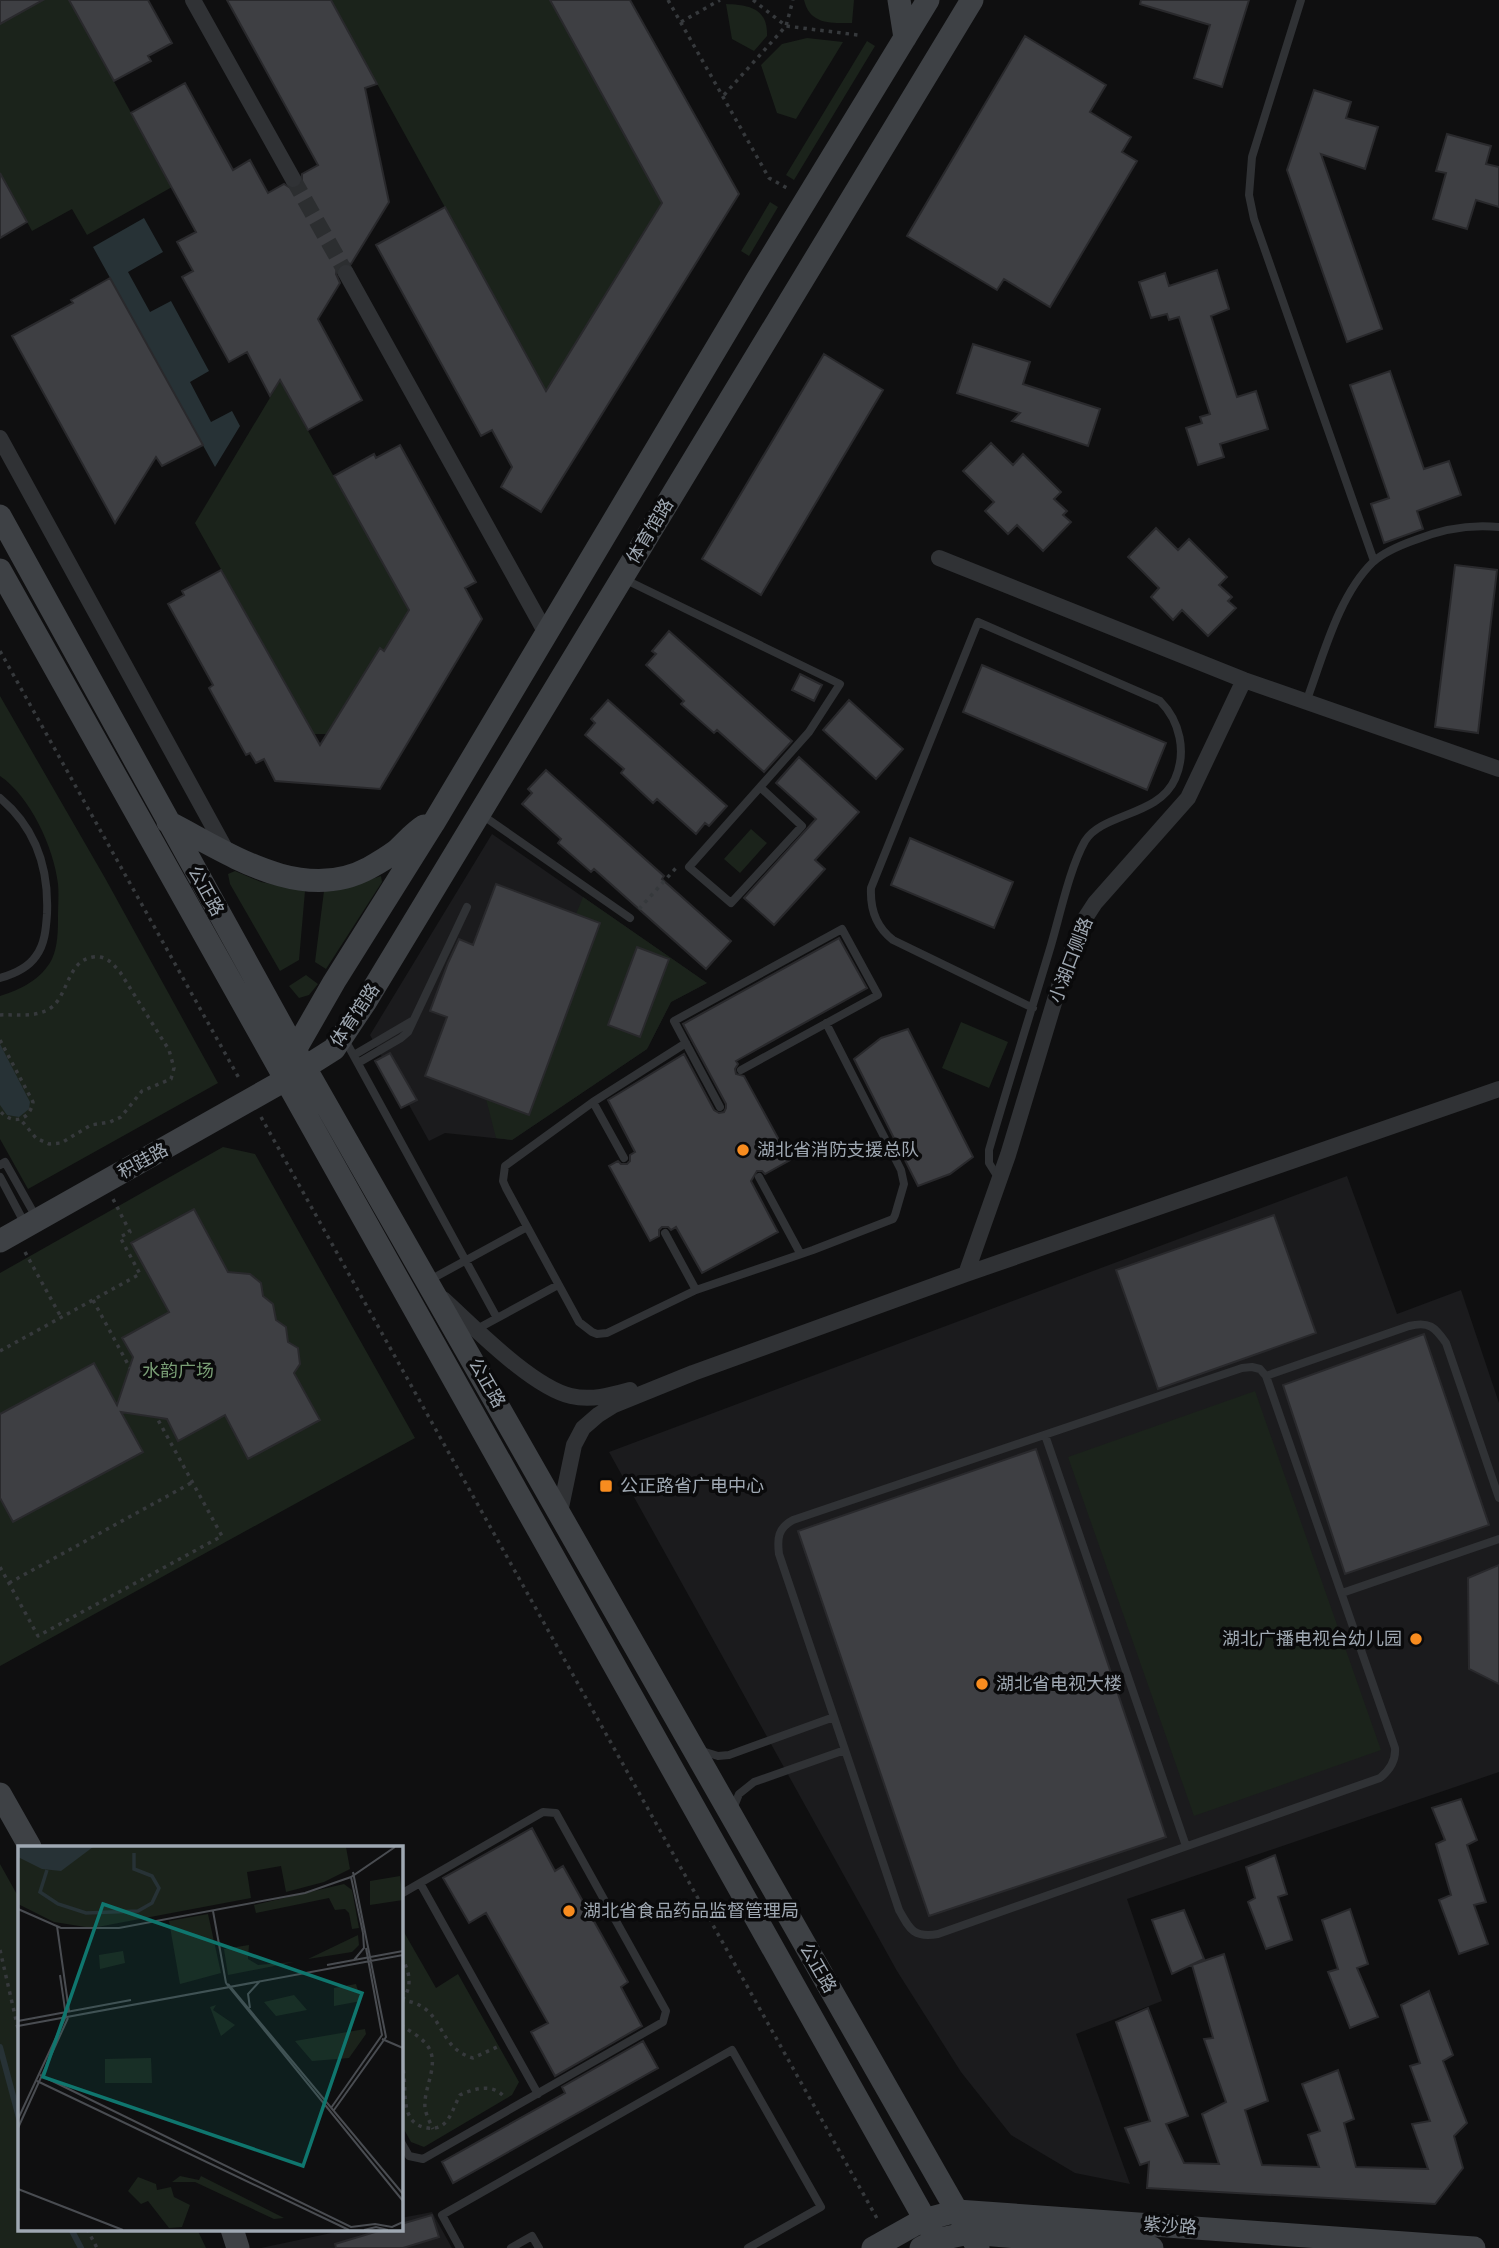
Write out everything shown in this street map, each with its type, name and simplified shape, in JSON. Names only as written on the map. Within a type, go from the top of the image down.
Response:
[{"type":"main road","points":[[899,0],[905,38]]},
{"type":"main road","name":"体育馆路","points":[[285,1080],[300,1059],[334,982],[436,819],[757,279],[928,0]]},
{"type":"main road","name":"体育馆路","points":[[300,1059],[334,1049],[351,1051],[366,1001],[972,0]]},
{"type":"main road","name":"公正路","points":[[0,516],[300,1059],[974,2241]]},
{"type":"main road","name":"公正路","points":[[0,570],[923,2220],[933,2245]]},
{"type":"main road","points":[[168,822],[255,866],[285,877],[315,881],[355,875],[384,859],[415,832],[436,819]]},
{"type":"main road","name":"积跬路","points":[[20,1230],[285,1080]]},
{"type":"main road","points":[[0,1794],[29,1846]]},
{"type":"main road","name":"紫沙路","points":[[881,2244],[923,2220],[957,2211],[1474,2248]]},
{"type":"main road","points":[[232,2230],[238,2248]]},
{"type":"main road","name":"紫沙路","points":[[933,2245],[974,2241],[1152,2248]]},
{"type":"street","points":[[193,0],[293,179]]},
{"type":"street","points":[[346,273],[547,635]]},
{"type":"street","points":[[0,438],[227,852]]},
{"type":"street","points":[[939,558],[1244,680],[1499,769]]},
{"type":"street","name":"小湖口侧路","points":[[966,1274],[1082,923],[1094,903],[1188,798],[1244,680]]},
{"type":"street","points":[[560,1512],[574,1445],[590,1420],[614,1405],[966,1274],[1499,1089]]},
{"type":"street","points":[[431,1286],[529,1375],[571,1396],[606,1396],[694,1373]]},
{"type":"lane","points":[[1301,0],[1252,157],[1249,195],[1254,219],[1374,561]]},
{"type":"lane","points":[[1306,702],[1343,606],[1374,561],[1399,546],[1432,533],[1460,527],[1499,527]]},
{"type":"lane","points":[[621,578],[840,684],[809,732],[760,787],[689,867],[731,904],[802,826],[760,787]]},
{"type":"lane","points":[[999,1179],[989,1163],[989,1150],[1071,880],[1086,840],[1092,832],[1138,811],[1165,794],[1175,778],[1179,764],[1180,738],[1173,716],[1160,701],[978,622],[871,888],[870,899],[880,928],[893,940],[1032,1008]]},
{"type":"lane","points":[[0,798],[23,821],[41,855],[47,881],[48,904],[47,925],[37,955],[20,970],[0,978]]},
{"type":"lane","points":[[479,813],[630,918]]},
{"type":"lane","points":[[467,907],[405,1035],[351,1051],[498,1318]]},
{"type":"lane","points":[[720,1107],[712,1086],[674,1021],[842,929],[878,995],[741,1070]]},
{"type":"lane","points":[[686,1043],[593,1102],[505,1166],[503,1181],[506,1188],[558,1285],[579,1322],[584,1328],[597,1334],[607,1333],[696,1290],[892,1219],[904,1184],[901,1170],[826,1023]]},
{"type":"lane","points":[[593,1102],[624,1158]]},
{"type":"lane","points":[[0,1165],[5,1162],[20,1230]]},
{"type":"lane","points":[[0,1177],[20,1230]]},
{"type":"lane","points":[[759,1177],[800,1254]]},
{"type":"lane","points":[[431,1286],[466,1261],[527,1227]]},
{"type":"lane","points":[[665,1233],[696,1290]]},
{"type":"lane","points":[[477,1329],[558,1285]]},
{"type":"lane","points":[[1266,1376],[1409,1326],[1429,1326],[1439,1333],[1446,1343],[1499,1498]]},
{"type":"lane","points":[[1242,1368],[1260,1369],[1266,1376],[1395,1748],[1392,1766],[1380,1778],[938,1934],[925,1936],[913,1931],[899,1910],[779,1554],[779,1531],[793,1520],[1242,1368]]},
{"type":"lane","points":[[1045,1435],[1186,1846]]},
{"type":"lane","points":[[1342,1593],[1499,1539]]},
{"type":"lane","points":[[692,1746],[706,1753],[729,1755],[834,1717]]},
{"type":"lane","points":[[732,1816],[739,1794],[754,1782],[845,1750]]},
{"type":"lane","points":[[402,1893],[543,1812],[556,1813],[666,2011],[663,2022],[423,2159],[408,2156],[402,2144]]},
{"type":"lane","points":[[420,1883],[538,2094]]},
{"type":"lane","points":[[460,2248],[442,2215],[732,2050],[821,2207],[748,2248]]},
{"type":"lane","points":[[511,2248],[532,2236],[539,2248]]},
{"type":"path","points":[[668,0],[769,178],[789,188]]},
{"type":"path","points":[[681,22],[720,0]]},
{"type":"path","points":[[753,0],[786,26],[858,35]]},
{"type":"path","points":[[723,96],[786,26],[793,0]]},
{"type":"path","points":[[0,651],[251,1100],[881,2244]]},
{"type":"path","points":[[630,918],[683,861],[689,867]]},
{"type":"path","points":[[0,1015],[32,1015],[50,1009],[76,966],[85,959],[101,956],[112,962],[120,972],[169,1050],[173,1063],[171,1079],[142,1091],[121,1117],[91,1125],[66,1141],[55,1144],[42,1142],[30,1133],[21,1120]]},
{"type":"path","points":[[0,1040],[33,1102],[32,1110],[21,1120],[13,1121],[0,1111]]},
{"type":"path","points":[[0,1351],[140,1274],[120,1237],[130,1232],[103,1183]]},
{"type":"path","points":[[20,1230],[61,1317]]},
{"type":"path","points":[[93,1300],[130,1368]]},
{"type":"path","points":[[0,1567],[38,1636],[222,1536],[157,1418]]},
{"type":"path","points":[[9,1583],[192,1482]]},
{"type":"path","points":[[0,1951],[18,2029]]},
{"type":"path","points":[[402,1959],[410,1981],[408,1993],[402,2000]]},
{"type":"path","points":[[402,2001],[420,2006],[432,2014],[446,2039],[462,2055],[473,2058],[508,2041]]},
{"type":"path","points":[[402,2026],[422,2040],[433,2059],[425,2109],[433,2129]]},
{"type":"path","points":[[402,2065],[409,2117],[421,2127],[433,2129],[444,2124],[451,2116],[460,2095],[473,2089],[488,2088],[501,2092],[513,2108]]},
{"type":"path","points":[[88,2230],[97,2248]]},
{"type":"shaded area","points":[[144,218],[163,252],[128,272],[150,312],[171,301],[209,371],[190,382],[211,422],[232,411],[240,426],[215,467],[93,247]]},
{"type":"shaded area","points":[[492,834],[707,983],[671,1002],[647,1049],[512,1140],[445,1133],[429,1141],[409,1105],[401,1108],[375,1061],[382,1057],[370,1035]]},
{"type":"shaded area","points":[[0,1044],[30,1102],[29,1109],[19,1117],[7,1115],[0,1105]]},
{"type":"shaded area","points":[[1347,1176],[1397,1314],[1461,1290],[1499,1403],[1499,1772],[1127,1899],[1162,2001],[1076,2034],[1130,2184],[1075,2173],[1011,2135],[961,2072],[897,1971],[609,1452]]},
{"type":"shaded area","points":[[432,2212],[452,2248],[261,2248],[345,2230],[402,2230],[402,2218]]},
{"type":"green space","points":[[43,0],[69,0],[172,187],[87,235],[72,209],[32,231],[0,173],[0,24]]},
{"type":"green space","points":[[331,0],[550,0],[662,203],[546,391]]},
{"type":"green space","points":[[804,0],[854,0],[852,23],[822,21],[811,14]]},
{"type":"green space","points":[[726,4],[749,7],[764,19],[767,36],[754,51],[732,39]]},
{"type":"green space","points":[[807,38],[843,42],[796,119],[777,113],[761,65],[782,44]]},
{"type":"green space","points":[[867,41],[875,46],[794,180],[786,175]]},
{"type":"green space","points":[[770,202],[778,207],[749,256],[741,251]]},
{"type":"green space","points":[[280,381],[409,610],[384,651],[379,649],[327,734],[314,734],[195,523]]},
{"type":"green space","points":[[0,696],[105,878],[218,1083],[28,1189],[0,1139],[0,996],[30,983],[52,959],[57,938],[58,888],[56,870],[39,824],[21,796],[0,776]]},
{"type":"green space","points":[[751,829],[767,843],[740,873],[724,859]]},
{"type":"green space","points":[[235,871],[261,882],[305,891],[299,960],[280,971],[230,884],[228,874]]},
{"type":"green space","points":[[381,876],[382,882],[326,969],[315,962],[324,891]]},
{"type":"green space","points":[[583,897],[707,983],[671,1002],[647,1049],[512,1140],[496,1138],[486,1099],[529,1115],[600,924],[576,914]]},
{"type":"green space","points":[[306,975],[318,984],[309,995],[299,998],[289,986]]},
{"type":"green space","points":[[961,1022],[1008,1042],[989,1088],[942,1068]]},
{"type":"green space","name":"水韵广场","points":[[223,1147],[255,1154],[415,1438],[0,1666],[0,1273]]},
{"type":"green space","points":[[1255,1391],[1381,1750],[1194,1816],[1068,1457]]},
{"type":"green space","points":[[0,1864],[18,1896],[18,2230],[197,2230],[206,2248],[0,2248]]},
{"type":"green space","points":[[402,1929],[436,1988],[458,1974],[519,2082],[512,2095],[424,2147],[411,2142],[402,2126]]},
{"type":"building","points":[[0,0],[43,0],[0,24]]},
{"type":"building","points":[[69,0],[148,0],[172,43],[148,56],[151,61],[114,81]]},
{"type":"building","points":[[227,0],[331,0],[377,84],[365,88],[389,202],[351,264],[337,267],[336,274],[340,283],[318,319],[362,400],[308,430],[280,380],[270,396],[247,352],[229,362],[182,277],[193,271],[177,242],[196,232],[131,113],[185,83],[233,170],[250,160],[268,193],[284,184],[292,189],[302,185],[302,174],[318,165]]},
{"type":"building","points":[[550,0],[630,0],[739,194],[541,512],[501,487],[512,467],[492,430],[481,436],[376,245],[445,207],[546,391],[662,203]]},
{"type":"building","points":[[1141,0],[1249,0],[1222,87],[1194,78],[1210,25],[1140,4]]},
{"type":"building","points":[[1025,36],[1106,85],[1090,112],[1131,137],[1122,152],[1137,161],[1050,307],[1004,279],[997,290],[907,236]]},
{"type":"building","points":[[1314,90],[1351,102],[1346,118],[1378,127],[1365,169],[1321,154],[1382,329],[1347,342],[1287,170]]},
{"type":"building","points":[[1447,134],[1491,146],[1486,164],[1499,167],[1499,207],[1476,200],[1467,229],[1433,219],[1446,173],[1436,171]]},
{"type":"building","points":[[0,173],[27,222],[0,238]]},
{"type":"building","points":[[1217,270],[1229,309],[1211,316],[1237,397],[1256,391],[1268,429],[1220,444],[1224,457],[1198,465],[1186,428],[1202,423],[1200,417],[1210,414],[1179,317],[1169,320],[1167,314],[1151,318],[1139,282],[1165,273],[1169,286]]},
{"type":"building","points":[[110,278],[203,445],[162,466],[156,457],[115,523],[12,336],[73,303],[71,300]]},
{"type":"building","points":[[973,344],[1030,362],[1023,384],[1100,409],[1088,446],[1012,421],[1020,413],[957,393]]},
{"type":"building","points":[[824,354],[883,390],[761,595],[702,559]]},
{"type":"building","points":[[1390,371],[1424,469],[1449,461],[1461,495],[1417,511],[1423,529],[1384,543],[1371,504],[1389,498],[1350,385]]},
{"type":"building","points":[[991,443],[1013,465],[1023,454],[1061,492],[1054,499],[1067,511],[1063,515],[1071,522],[1043,551],[1017,525],[1008,534],[985,511],[994,502],[963,471]]},
{"type":"building","points":[[400,445],[476,582],[465,588],[482,619],[380,789],[275,781],[264,759],[256,763],[250,753],[246,755],[209,688],[213,685],[168,604],[184,595],[182,591],[221,570],[320,745],[380,648],[384,651],[409,610],[334,476],[374,454],[376,458]]},
{"type":"building","points":[[1156,528],[1178,550],[1189,539],[1227,577],[1219,585],[1232,597],[1228,601],[1236,608],[1208,636],[1182,610],[1173,620],[1151,597],[1159,588],[1128,557]]},
{"type":"building","points":[[1455,565],[1497,570],[1478,733],[1435,727]]},
{"type":"building","points":[[669,631],[792,741],[764,772],[717,730],[714,733],[681,704],[684,701],[646,665],[656,654],[652,651]]},
{"type":"building","points":[[982,665],[1166,743],[1147,790],[963,712]]},
{"type":"building","points":[[800,674],[822,685],[814,701],[792,690]]},
{"type":"building","points":[[608,700],[727,806],[709,826],[705,823],[696,834],[657,799],[653,803],[621,773],[624,769],[585,735],[595,723],[591,719]]},
{"type":"building","points":[[849,700],[903,749],[876,779],[823,730]]},
{"type":"building","points":[[799,757],[859,812],[815,860],[825,869],[774,925],[744,898],[816,819],[776,783]]},
{"type":"building","points":[[546,770],[664,876],[662,879],[731,941],[706,969],[594,869],[591,872],[558,843],[561,839],[522,804],[532,793],[528,789]]},
{"type":"building","points":[[910,838],[1013,882],[994,928],[891,885]]},
{"type":"building","points":[[496,884],[600,923],[529,1115],[425,1076],[447,1017],[430,1011],[459,939],[473,945]]},
{"type":"building","points":[[839,938],[867,988],[736,1061],[736,1074],[744,1076],[790,1160],[765,1174],[757,1171],[751,1181],[778,1232],[702,1273],[676,1227],[671,1230],[662,1227],[659,1236],[650,1241],[609,1166],[618,1161],[627,1164],[630,1155],[635,1152],[608,1100],[684,1054],[714,1110],[724,1112],[726,1104],[683,1024]]},
{"type":"building","points":[[637,947],[669,959],[640,1037],[608,1025]]},
{"type":"building","points":[[908,1029],[973,1157],[950,1174],[918,1186],[854,1059],[881,1038]]},
{"type":"building","points":[[390,1053],[417,1100],[401,1108],[375,1061]]},
{"type":"building","points":[[194,1209],[228,1272],[250,1274],[261,1283],[263,1296],[273,1304],[276,1320],[286,1327],[288,1342],[298,1348],[300,1364],[294,1373],[320,1420],[248,1459],[225,1415],[178,1441],[167,1419],[121,1412],[143,1452],[13,1522],[0,1498],[0,1414],[94,1363],[117,1405],[133,1357],[122,1338],[169,1312],[131,1243]]},
{"type":"building","points":[[1274,1215],[1316,1333],[1158,1389],[1116,1270]]},
{"type":"building","points":[[1424,1334],[1489,1525],[1345,1574],[1283,1385]]},
{"type":"building","name":"湖北省电视大楼","points":[[1036,1449],[1166,1837],[929,1916],[798,1531]]},
{"type":"building","points":[[1499,1565],[1499,1684],[1469,1669],[1468,1578]]},
{"type":"building","points":[[1461,1799],[1477,1840],[1467,1845],[1486,1902],[1474,1905],[1488,1944],[1459,1954],[1439,1900],[1451,1895],[1436,1844],[1445,1840],[1432,1808]]},
{"type":"building","points":[[532,1828],[555,1871],[563,1866],[628,1982],[621,1987],[642,2026],[555,2076],[531,2032],[548,2023],[486,1913],[469,1923],[443,1878]]},
{"type":"building","points":[[1275,1855],[1287,1894],[1278,1897],[1292,1940],[1266,1949],[1248,1902],[1255,1898],[1246,1867]]},
{"type":"building","points":[[1350,1909],[1368,1964],[1357,1968],[1378,2017],[1350,2028],[1328,1972],[1338,1969],[1322,1920]]},
{"type":"building","points":[[1184,1910],[1204,1959],[1172,1974],[1152,1920]]},
{"type":"building","points":[[1224,1954],[1268,2101],[1245,2110],[1262,2165],[1319,2167],[1308,2135],[1320,2131],[1302,2084],[1338,2070],[1354,2119],[1344,2123],[1356,2167],[1428,2169],[1412,2124],[1430,2121],[1410,2066],[1420,2063],[1401,2005],[1429,1991],[1453,2055],[1443,2061],[1467,2123],[1454,2136],[1463,2168],[1435,2204],[1147,2188],[1149,2162],[1140,2165],[1125,2128],[1150,2121],[1116,2022],[1148,2008],[1188,2116],[1166,2124],[1184,2163],[1219,2164],[1202,2114],[1226,2102],[1204,2039],[1213,2038],[1192,1965]]},
{"type":"building","points":[[643,2041],[658,2068],[453,2183],[442,2162],[565,2093],[562,2087]]},
{"type":"building","points":[[432,2215],[439,2237],[403,2248],[336,2248],[335,2244],[382,2230],[402,2230],[402,2224]]},
{"type":"waterway","points":[[0,2047],[18,2114]]},
{"type":"waterway","points":[[72,2230],[81,2248]]},
{"type":"tunnel","points":[[293,179],[346,273]]},
{"type":"place","name":"湖北省消防支援总队","points":[[743,1150]]},
{"type":"place","name":"公正路省广电中心","points":[[606,1486]]},
{"type":"place","name":"湖北广播电视台幼儿园","points":[[1416,1639]]},
{"type":"place","name":"湖北省电视大楼","points":[[982,1684]]},
{"type":"place","name":"湖北省食品药品监督管理局","points":[[569,1911]]}]
